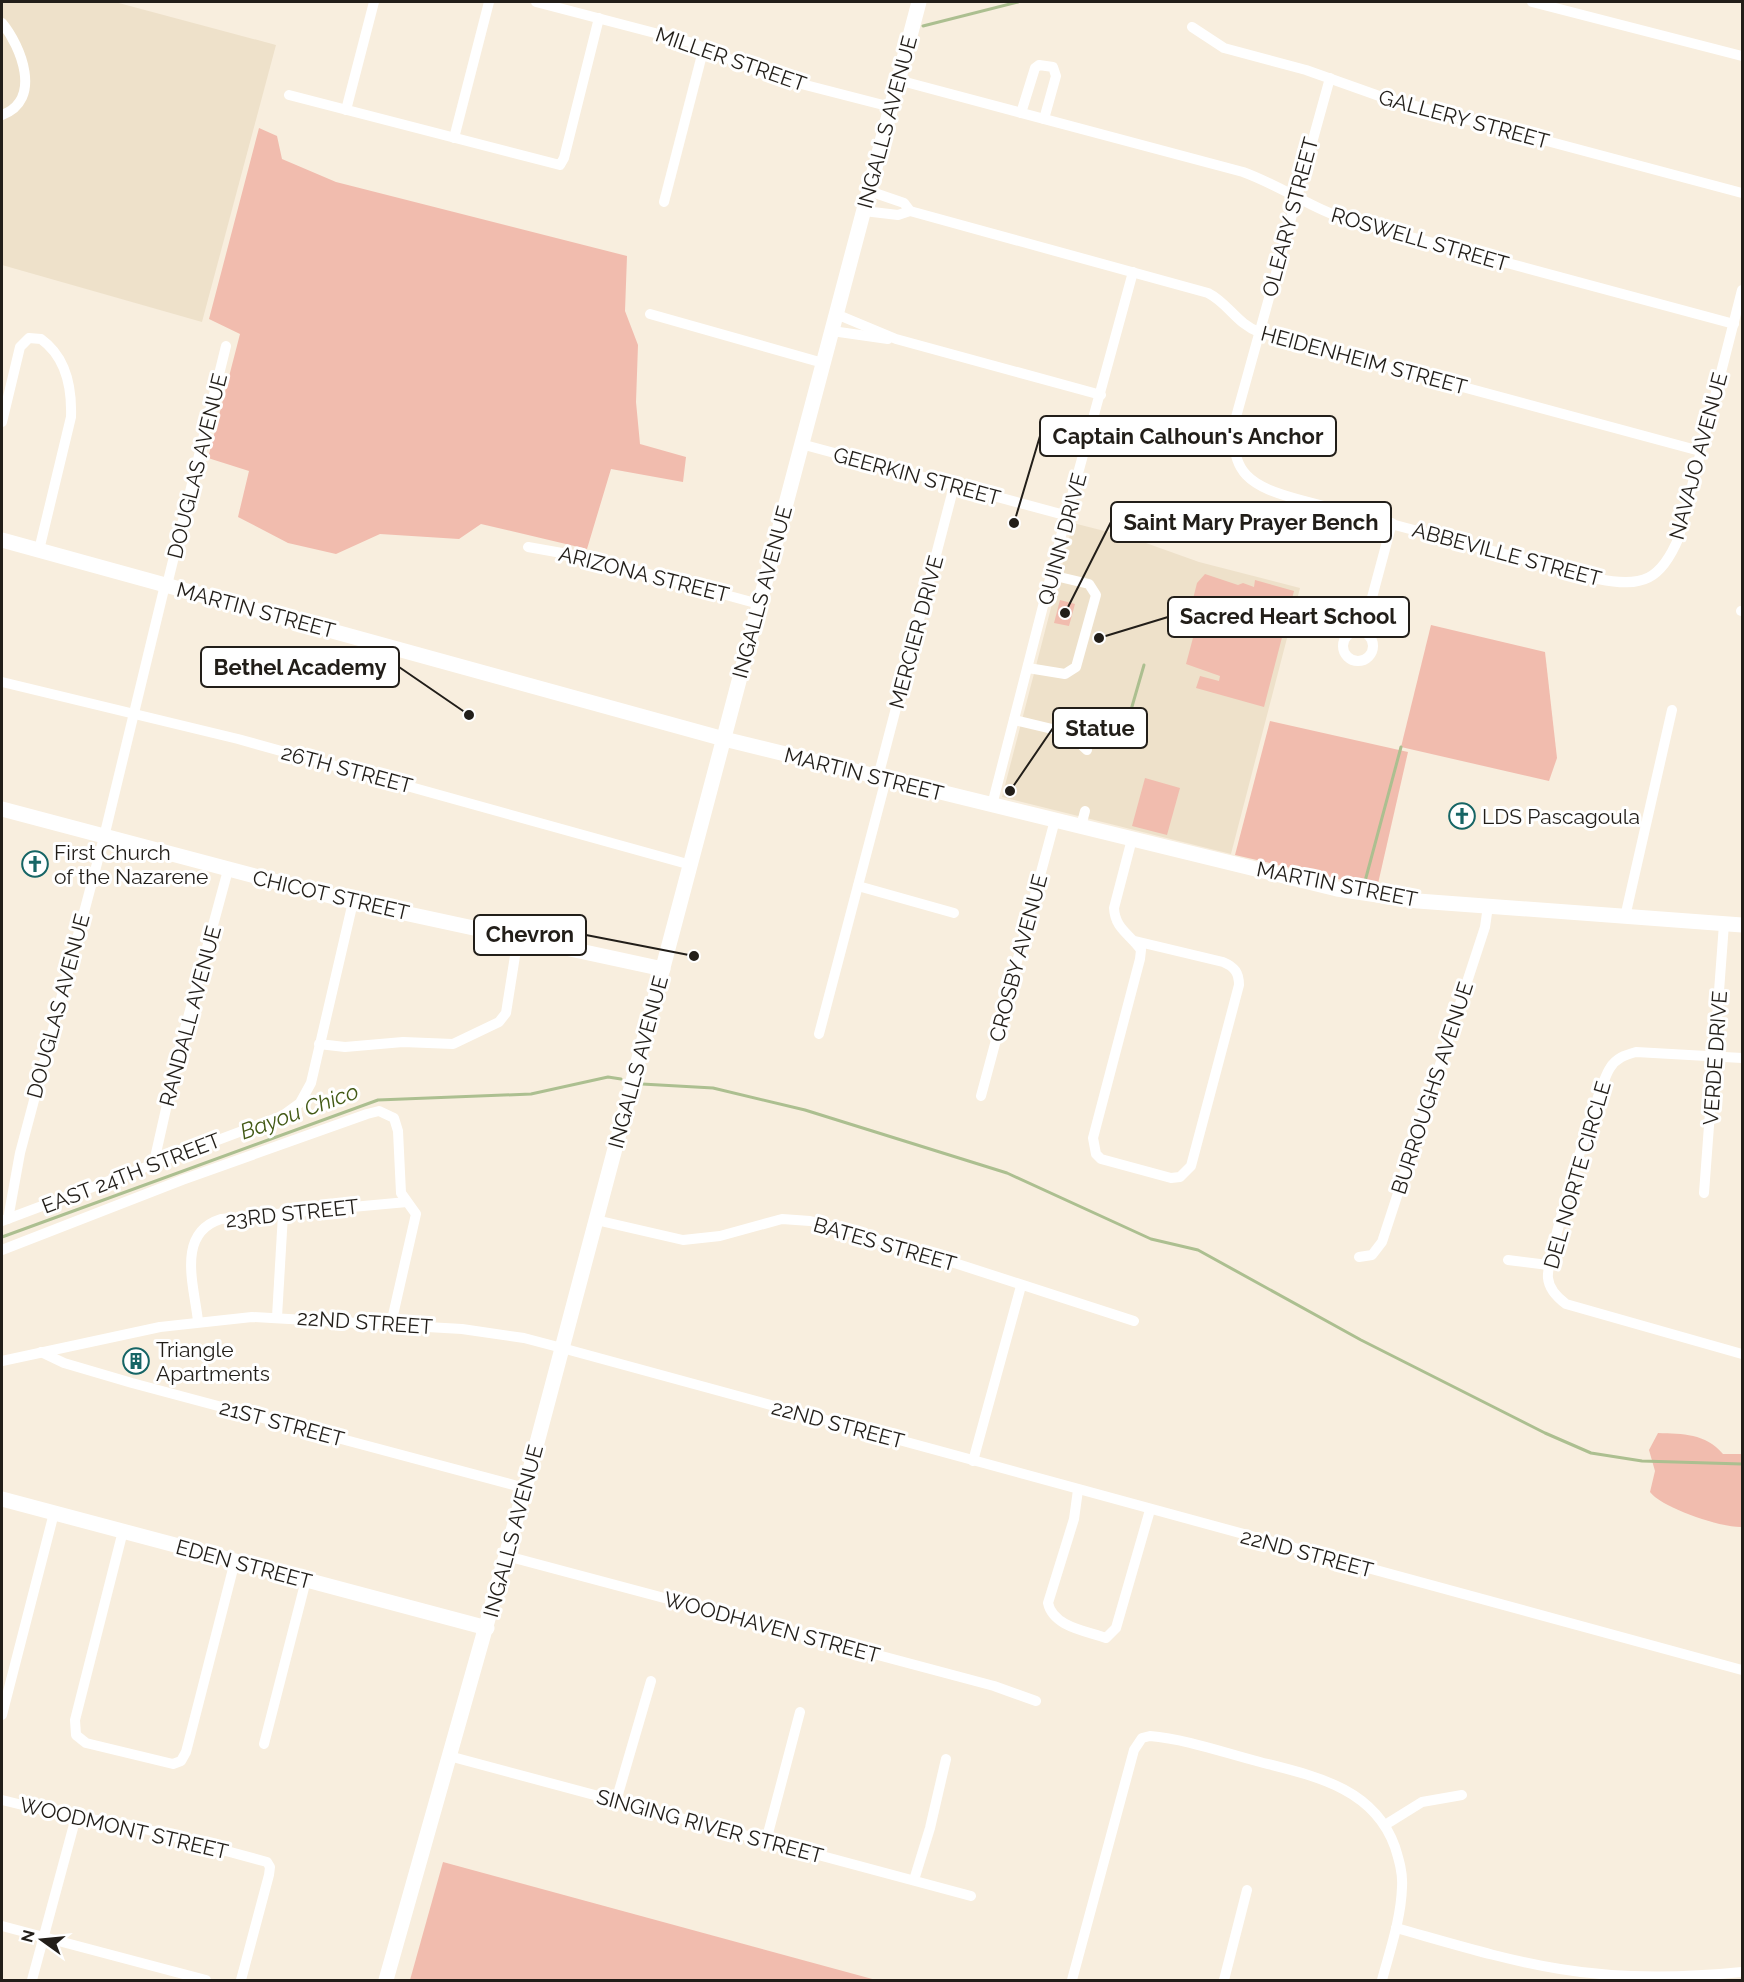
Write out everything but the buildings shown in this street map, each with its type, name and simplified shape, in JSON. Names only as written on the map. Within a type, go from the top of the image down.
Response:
[{"type":"main road","name":"INGALLS AVENUE","points":[[386,1980],[507,1556],[919,2]]},
{"type":"main road","name":"MARTIN STREET","points":[[2,540],[723,739],[1337,889],[1418,901],[1743,925]]},
{"type":"main road","name":"CHICOT STREET","points":[[2,810],[353,902],[663,969]]},
{"type":"main road","name":"EDEN STREET","points":[[2,1499],[487,1628]]},
{"type":"street","points":[[346,110],[374,2]]},
{"type":"street","points":[[454,138],[489,2]]},
{"type":"street","name":"MILLER STREET","points":[[536,2],[704,47],[763,74],[891,107]]},
{"type":"street","points":[[1532,2],[1743,56]]},
{"type":"street","points":[[289,95],[560,165],[564,158],[598,18]]},
{"type":"street","points":[[2,23],[18,45],[22,57],[24,81],[17,103],[10,112],[2,115]]},
{"type":"street","name":"GALLERY STREET","points":[[1192,27],[1224,48],[1330,78],[1382,97],[1743,193]]},
{"type":"street","points":[[664,202],[704,47]]},
{"type":"street","points":[[1021,113],[1035,68],[1039,65],[1048,65],[1053,68],[1056,76],[1044,119]]},
{"type":"street","name":"OLEARY STREET","points":[[1237,462],[1233,450],[1234,428],[1296,195],[1330,78]]},
{"type":"street","name":"ROSWELL STREET","points":[[898,80],[1243,172],[1296,195],[1319,211],[1734,324]]},
{"type":"street","name":"HEIDENHEIM STREET","points":[[869,192],[904,203],[910,211],[1208,293],[1223,302],[1242,323],[1259,332],[1701,451]]},
{"type":"street","points":[[864,211],[897,215],[910,211]]},
{"type":"street","name":"QUINN DRIVE","points":[[992,805],[1133,272]]},
{"type":"street","name":"NAVAJO AVENUE","points":[[1649,578],[1666,564],[1678,537],[1743,290]]},
{"type":"street","points":[[650,314],[824,363]]},
{"type":"street","points":[[836,314],[896,339],[1101,394]]},
{"type":"street","points":[[832,331],[896,339]]},
{"type":"street","points":[[2,422],[20,347],[29,338],[41,339],[54,351],[65,372],[72,399],[71,417],[39,550]]},
{"type":"street","name":"DOUGLAS AVENUE","points":[[5,1220],[34,1095],[104,837],[132,716],[226,346]]},
{"type":"street","name":"GEERKIN STREET","points":[[801,444],[1068,516]]},
{"type":"street","name":"ABBEVILLE STREET","points":[[1237,462],[1244,473],[1259,486],[1598,579],[1631,583],[1649,578]]},
{"type":"street","name":"MERCIER DRIVE","points":[[819,1034],[858,886],[882,778],[954,486]]},
{"type":"street","points":[[1363,631],[1392,523]]},
{"type":"street","name":"ARIZONA STREET","points":[[528,547],[590,558],[759,604]]},
{"type":"street","points":[[1028,668],[1065,674],[1076,667],[1096,595],[1089,584],[1051,575]]},
{"type":"street","name":"26TH STREET","points":[[2,682],[132,716],[151,716],[691,865]]},
{"type":"street","points":[[1625,917],[1672,710]]},
{"type":"street","points":[[1014,720],[1069,733],[1087,750]]},
{"type":"street","points":[[1081,826],[1085,811]]},
{"type":"street","name":"CROSBY AVENUE","points":[[981,1096],[1055,820]]},
{"type":"street","points":[[1132,839],[1114,908],[1114,917],[1120,929],[1141,945],[1155,945],[1231,965],[1239,977],[1191,1166],[1180,1177],[1171,1178],[1101,1159],[1093,1146],[1141,945]]},
{"type":"street","name":"RANDALL AVENUE","points":[[154,1162],[180,1047],[228,870]]},
{"type":"street","points":[[858,886],[954,913]]},
{"type":"street","name":"EAST 24TH STREET","points":[[5,1220],[292,1110],[306,1095],[353,902]]},
{"type":"street","name":"BURROUGHS AVENUE","points":[[1359,1257],[1372,1255],[1382,1242],[1485,927],[1488,906]]},
{"type":"street","name":"VERDE DRIVE","points":[[1704,1193],[1716,1057],[1724,924]]},
{"type":"street","points":[[319,1044],[364,1047],[403,1042],[453,1044],[499,1022],[506,1013],[518,937]]},
{"type":"street","name":"DEL NORTE CIRCLE","points":[[1743,1058],[1636,1052],[1623,1056],[1611,1066],[1599,1093],[1548,1265],[1549,1284],[1566,1304],[1743,1354]]},
{"type":"street","points":[[2,1250],[270,1148],[367,1114],[385,1112],[396,1122],[401,1193],[415,1210],[415,1226],[391,1324]]},
{"type":"street","name":"23RD STREET","points":[[198,1321],[191,1249],[204,1226],[221,1219],[407,1202]]},
{"type":"street","points":[[276,1317],[283,1214]]},
{"type":"street","name":"BATES STREET","points":[[596,1220],[683,1239],[720,1236],[782,1219],[810,1221],[902,1246],[1134,1321]]},
{"type":"street","points":[[1508,1260],[1548,1265]]},
{"type":"street","points":[[973,1461],[1021,1286]]},
{"type":"street","name":"22ND STREET","points":[[2,1361],[198,1321],[276,1317],[485,1331],[562,1348],[1662,1650],[1743,1670]]},
{"type":"street","name":"21ST STREET","points":[[41,1352],[64,1364],[120,1380],[525,1488]]},
{"type":"street","points":[[1078,1490],[1074,1519],[1048,1603],[1052,1615],[1057,1619],[1106,1638],[1116,1628],[1150,1510]]},
{"type":"street","points":[[2,1715],[54,1513]]},
{"type":"street","points":[[123,1531],[75,1720],[76,1735],[86,1743],[173,1764],[181,1761],[186,1752],[234,1561]]},
{"type":"street","name":"WOODHAVEN STREET","points":[[507,1556],[994,1686],[1036,1701]]},
{"type":"street","points":[[264,1744],[306,1580]]},
{"type":"street","points":[[616,1801],[651,1681]]},
{"type":"street","points":[[766,1841],[800,1712]]},
{"type":"street","points":[[1072,1980],[1134,1750],[1142,1738],[1157,1737],[1327,1781],[1359,1798],[1385,1825],[1402,1873],[1400,1908],[1382,1980]]},
{"type":"street","name":"SINGING RIVER STREET","points":[[449,1756],[971,1896]]},
{"type":"street","points":[[914,1880],[946,1759]]},
{"type":"street","points":[[1385,1825],[1422,1802],[1462,1795]]},
{"type":"street","name":"WOODMONT STREET","points":[[2,1800],[76,1817],[130,1825],[267,1862],[270,1867],[269,1875],[241,1980]]},
{"type":"street","points":[[32,1980],[76,1817]]},
{"type":"street","points":[[1224,1980],[1247,1890]]},
{"type":"street","points":[[2,1926],[206,1980]]},
{"type":"street","points":[[1396,1928],[1509,1959],[1584,1972],[1673,1977],[1743,1972]]},
{"type":"shaded area","points":[[2,2],[115,2],[276,45],[202,322],[2,265]]},
{"type":"shaded area","points":[[259,128],[277,136],[282,159],[336,182],[627,256],[625,311],[638,345],[636,402],[640,444],[686,457],[683,482],[611,469],[587,549],[481,524],[459,539],[380,534],[336,554],[288,543],[238,517],[249,471],[208,458],[240,334],[209,319]]},
{"type":"shaded area","points":[[1073,523],[1132,538],[1199,562],[1300,588],[1231,854],[1002,797]]},
{"type":"shaded area","points":[[1205,574],[1238,585],[1243,583],[1254,587],[1255,580],[1294,591],[1264,707],[1196,688],[1200,676],[1219,681],[1220,676],[1186,664],[1194,634],[1199,634],[1207,603],[1193,599],[1197,583]]},
{"type":"shaded area","points":[[1060,600],[1075,604],[1069,626],[1054,623]]},
{"type":"shaded area","points":[[1431,625],[1545,652],[1557,758],[1549,781],[1401,747]]},
{"type":"shaded area","points":[[1270,721],[1408,752],[1377,888],[1235,855]]},
{"type":"shaded area","points":[[1145,778],[1180,788],[1167,835],[1132,826]]},
{"type":"shaded area","points":[[1658,1433],[1701,1438],[1723,1454],[1742,1454],[1742,1527],[1693,1516],[1667,1504],[1650,1492],[1655,1471],[1649,1450]]},
{"type":"shaded area","points":[[443,1862],[876,1980],[410,1980]]},
{"type":"waterway","points":[[923,26],[1018,2]]},
{"type":"waterway","points":[[1131,710],[1144,665]]},
{"type":"waterway","points":[[1364,885],[1401,747]]},
{"type":"waterway","name":"Bayou Chico","points":[[2,1237],[378,1100],[531,1094],[608,1077],[621,1079]]},
{"type":"waterway","points":[[642,1084],[713,1088],[805,1110],[1007,1173],[1151,1239],[1198,1250],[1361,1340],[1545,1433],[1591,1453],[1642,1461],[1742,1464]]},
{"type":"place","name":"Captain Calhoun's Anchor","points":[[1014,523]]},
{"type":"place","name":"Saint Mary Prayer Bench","points":[[1065,613]]},
{"type":"place","name":"Sacred Heart School","points":[[1099,638]]},
{"type":"place","name":"Bethel Academy","points":[[469,715]]},
{"type":"place","name":"Statue","points":[[1010,791]]},
{"type":"place","name":"LDS Pascagoula","points":[[1462,816]]},
{"type":"place","name":"First Church of the Nazarene","points":[[35,864]]},
{"type":"place","name":"Chevron","points":[[694,956]]},
{"type":"place","name":"Triangle Apartments","points":[[136,1361]]}]
